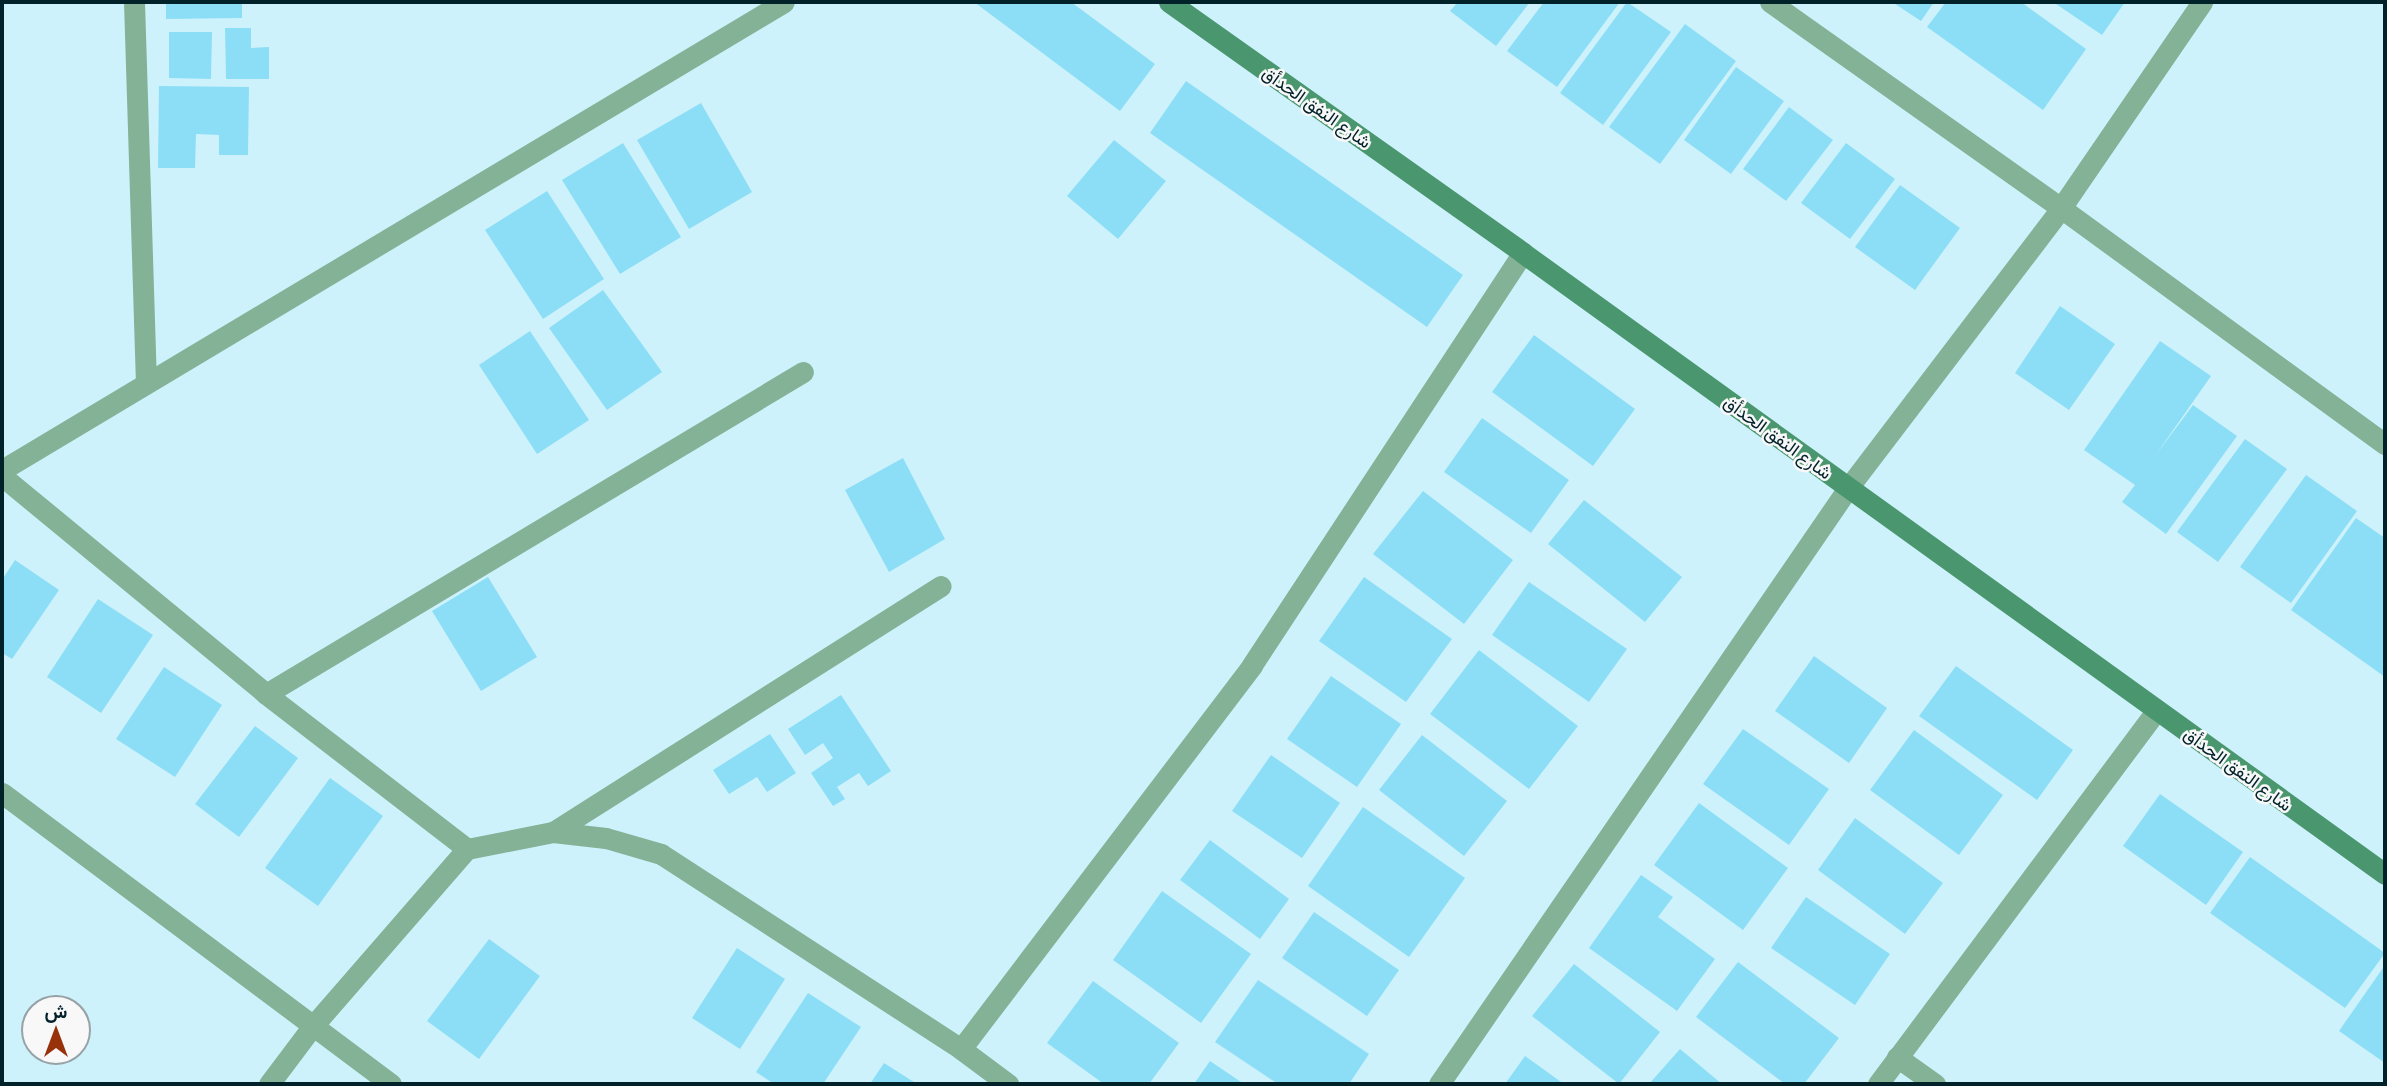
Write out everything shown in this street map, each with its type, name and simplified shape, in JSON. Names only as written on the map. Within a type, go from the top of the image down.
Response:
[{"type":"main road","name":"شارع النفق الحدأق","points":[[1169,2],[1523,253],[2385,874]]},
{"type":"street","points":[[134,2],[146,381]]},
{"type":"street","points":[[2,470],[146,381],[785,2]]},
{"type":"street","points":[[1770,2],[2061,208],[2385,444]]},
{"type":"street","points":[[1439,1084],[1848,488],[2061,208],[2202,2]]},
{"type":"street","points":[[961,1049],[1252,665],[1523,253]]},
{"type":"street","points":[[266,694],[803,372]]},
{"type":"street","points":[[2,476],[266,694],[467,849]]},
{"type":"street","points":[[553,832],[941,586]]},
{"type":"street","points":[[1878,1084],[2156,711]]},
{"type":"street","points":[[2,793],[391,1084]]},
{"type":"street","points":[[269,1084],[312,1027],[467,849],[553,832],[606,838],[661,854],[961,1049],[1008,1084]]},
{"type":"street","points":[[1897,1057],[1935,1084]]},
{"type":"building","points":[[166,2],[242,2],[242,18],[166,19]]},
{"type":"building","points":[[974,2],[1071,2],[1155,64],[1120,111]]},
{"type":"building","points":[[1458,2],[1530,2],[1496,46],[1450,11]]},
{"type":"building","points":[[1544,2],[1620,2],[1557,87],[1507,51]]},
{"type":"building","points":[[1627,2],[1671,32],[1603,125],[1560,93]]},
{"type":"building","points":[[1892,2],[1934,2],[1921,21]]},
{"type":"building","points":[[1946,2],[2021,2],[2086,49],[2043,110],[1927,27]]},
{"type":"building","points":[[2053,2],[2125,2],[2102,35]]},
{"type":"building","points":[[1685,24],[1736,61],[1660,164],[1609,127]]},
{"type":"building","points":[[225,28],[251,28],[251,48],[269,47],[269,79],[226,79]]},
{"type":"building","points":[[169,32],[212,32],[211,79],[169,78]]},
{"type":"building","points":[[1736,67],[1784,101],[1731,174],[1684,140]]},
{"type":"building","points":[[1186,81],[1463,275],[1427,327],[1150,133]]},
{"type":"building","points":[[159,86],[249,87],[248,155],[219,155],[219,135],[196,134],[195,168],[158,168]]},
{"type":"building","points":[[701,103],[752,192],[689,229],[637,140]]},
{"type":"building","points":[[1789,107],[1833,140],[1786,201],[1743,169]]},
{"type":"building","points":[[1114,140],[1166,181],[1118,239],[1067,196]]},
{"type":"building","points":[[623,143],[681,237],[620,274],[562,180]]},
{"type":"building","points":[[1846,143],[1895,179],[1850,239],[1801,203]]},
{"type":"building","points":[[1900,185],[1960,228],[1915,290],[1855,247]]},
{"type":"building","points":[[547,191],[604,279],[543,319],[485,230]]},
{"type":"building","points":[[603,290],[662,372],[607,410],[549,328]]},
{"type":"building","points":[[2060,306],[2115,344],[2069,410],[2015,373]]},
{"type":"building","points":[[530,331],[589,420],[537,454],[479,365]]},
{"type":"building","points":[[1534,335],[1635,409],[1593,466],[1492,392]]},
{"type":"building","points":[[2160,341],[2211,376],[2155,456],[2193,405],[2237,436],[2166,534],[2122,502],[2135,485],[2084,450]]},
{"type":"building","points":[[1482,418],[1569,480],[1531,533],[1444,472]]},
{"type":"building","points":[[2245,439],[2287,469],[2218,562],[2177,532]]},
{"type":"building","points":[[903,458],[945,539],[889,572],[845,490]]},
{"type":"building","points":[[2306,475],[2357,511],[2291,603],[2240,567]]},
{"type":"building","points":[[1423,491],[1513,560],[1464,624],[1373,554]]},
{"type":"building","points":[[1584,500],[1682,577],[1645,622],[1548,544]]},
{"type":"building","points":[[2356,518],[2385,538],[2385,677],[2291,610]]},
{"type":"building","points":[[15,560],[59,590],[12,659],[2,653],[2,580]]},
{"type":"building","points":[[488,577],[537,657],[481,691],[432,611]]},
{"type":"building","points":[[1364,577],[1452,639],[1406,702],[1319,641]]},
{"type":"building","points":[[1529,582],[1627,649],[1589,702],[1492,635]]},
{"type":"building","points":[[98,599],[153,635],[101,713],[47,677]]},
{"type":"building","points":[[1479,650],[1578,726],[1529,789],[1430,714]]},
{"type":"building","points":[[1814,656],[1887,708],[1849,763],[1775,711]]},
{"type":"building","points":[[1956,666],[2073,750],[2037,800],[1919,716]]},
{"type":"building","points":[[164,667],[222,705],[175,777],[116,739]]},
{"type":"building","points":[[1331,676],[1401,724],[1357,787],[1287,739]]},
{"type":"building","points":[[841,695],[891,771],[868,786],[859,773],[837,787],[845,799],[833,806],[811,773],[833,758],[823,743],[805,755],[788,729]]},
{"type":"building","points":[[255,726],[298,758],[239,837],[195,804]]},
{"type":"building","points":[[1743,729],[1829,789],[1789,845],[1703,784]]},
{"type":"building","points":[[1914,730],[2003,795],[1959,855],[1870,790]]},
{"type":"building","points":[[770,734],[796,773],[767,792],[757,777],[729,794],[713,770]]},
{"type":"building","points":[[1422,735],[1507,801],[1464,856],[1379,790]]},
{"type":"building","points":[[1271,755],[1340,803],[1302,858],[1232,811]]},
{"type":"building","points":[[330,778],[383,816],[318,906],[265,868]]},
{"type":"building","points":[[2160,794],[2243,852],[2206,905],[2123,846]]},
{"type":"building","points":[[1699,803],[1788,868],[1743,930],[1654,865]]},
{"type":"building","points":[[1363,807],[1465,878],[1409,957],[1308,886]]},
{"type":"building","points":[[1855,818],[1943,883],[1905,934],[1818,870]]},
{"type":"building","points":[[1210,840],[1289,899],[1260,939],[1180,880]]},
{"type":"building","points":[[2250,857],[2385,953],[2345,1008],[2210,913]]},
{"type":"building","points":[[1641,875],[1673,897],[1658,917],[1715,959],[1677,1011],[1589,948]]},
{"type":"building","points":[[1162,891],[1251,954],[1201,1023],[1113,960]]},
{"type":"building","points":[[1806,897],[1890,954],[1855,1005],[1771,948]]},
{"type":"building","points":[[1314,912],[1399,970],[1367,1016],[1282,958]]},
{"type":"building","points":[[489,939],[540,976],[479,1059],[427,1021]]},
{"type":"building","points":[[737,948],[785,979],[740,1049],[692,1018]]},
{"type":"building","points":[[1738,962],[1839,1038],[1804,1084],[1785,1084],[1696,1017]]},
{"type":"building","points":[[1574,964],[1660,1032],[1619,1084],[1532,1016]]},
{"type":"building","points":[[2385,965],[2385,1063],[2339,1031]]},
{"type":"building","points":[[1258,980],[1369,1054],[1349,1084],[1278,1084],[1215,1042]]},
{"type":"building","points":[[1093,981],[1179,1043],[1149,1084],[1104,1084],[1047,1043]]},
{"type":"building","points":[[808,993],[861,1027],[823,1084],[774,1084],[756,1072]]},
{"type":"building","points":[[1680,1049],[1722,1084],[1649,1084]]},
{"type":"building","points":[[1525,1056],[1564,1084],[1505,1084]]},
{"type":"building","points":[[1210,1061],[1244,1084],[1194,1084]]},
{"type":"building","points":[[884,1063],[917,1084],[870,1084]]}]
